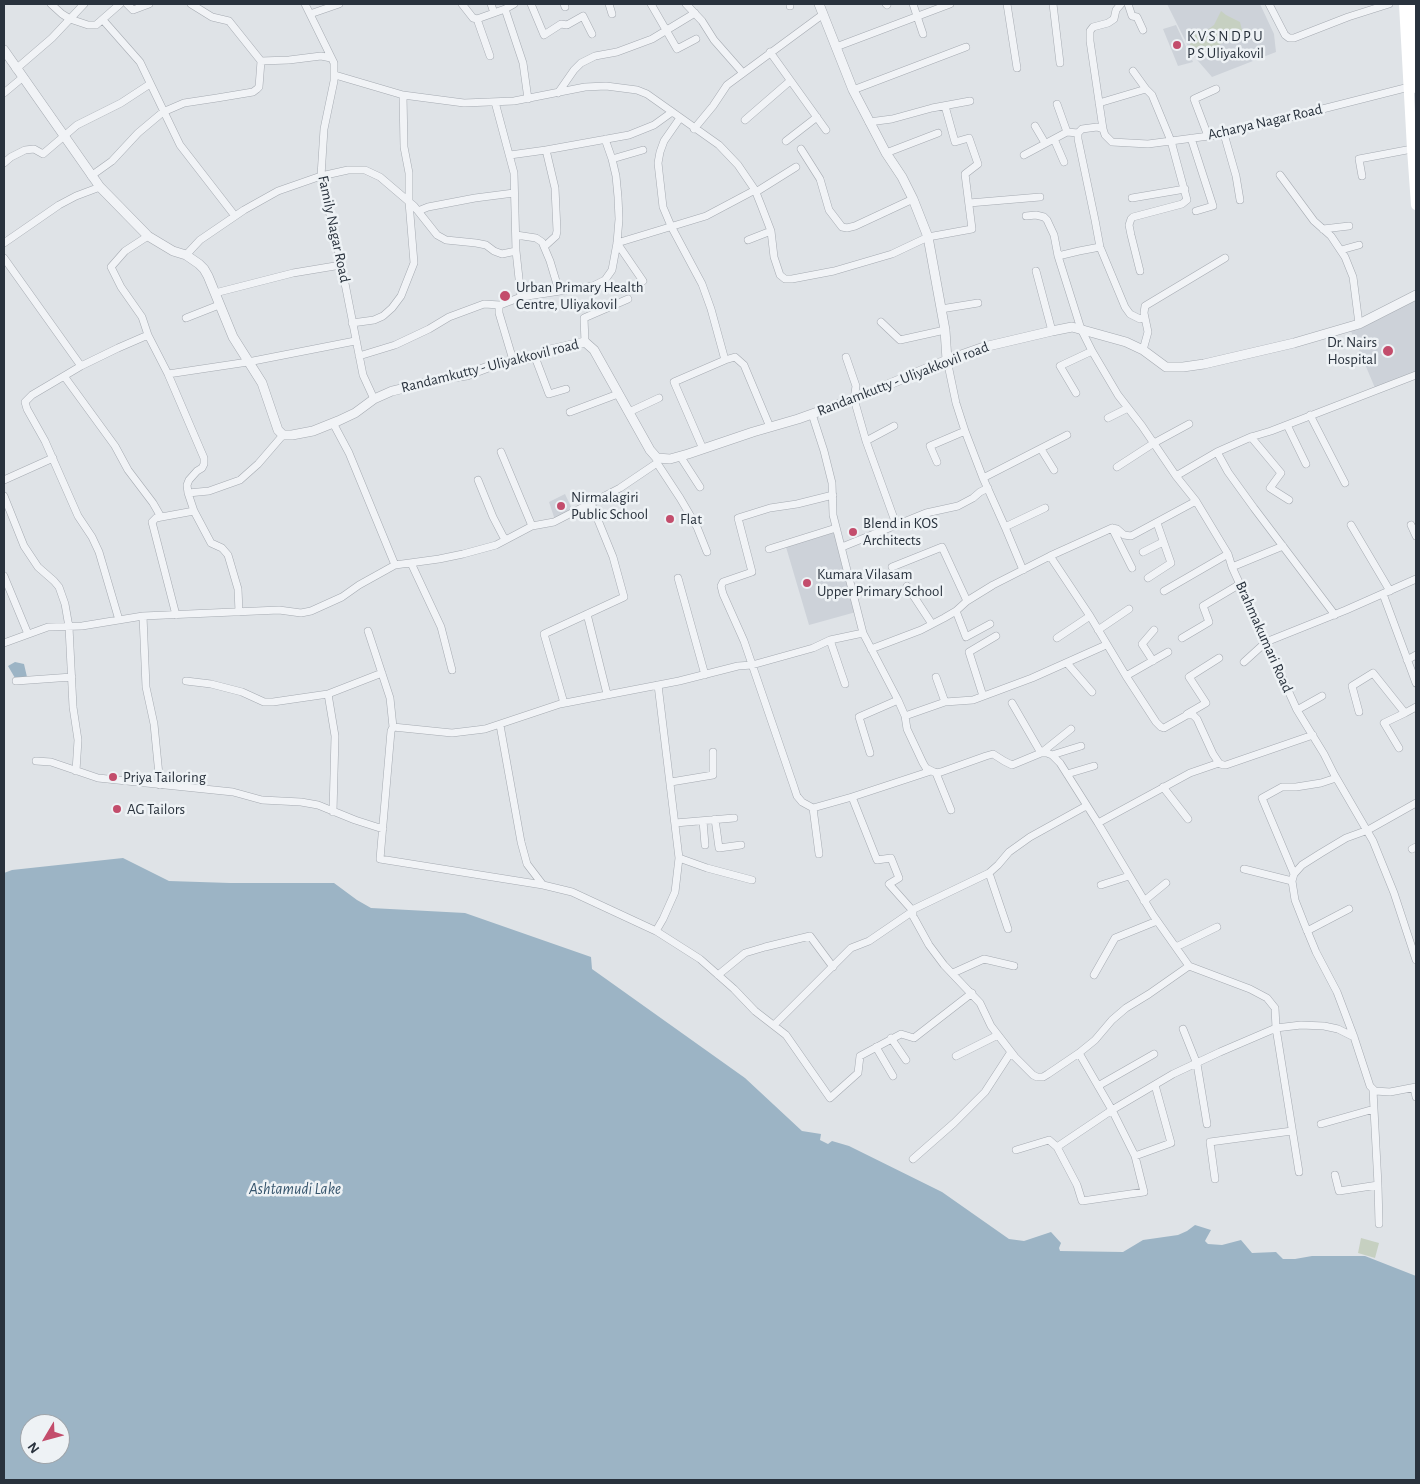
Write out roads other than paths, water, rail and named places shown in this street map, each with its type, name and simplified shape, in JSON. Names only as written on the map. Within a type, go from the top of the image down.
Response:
[{"type":"main road","points":[[1404,4],[1412,88]]},
{"type":"main road","points":[[1412,4],[1415,56],[1412,88],[1412,149],[1416,205]]},
{"type":"street","points":[[50,4],[70,19],[88,25],[96,25],[120,4]]},
{"type":"street","points":[[16,69],[52,38],[84,4]]},
{"type":"street","points":[[127,4],[133,10],[149,4]]},
{"type":"street","points":[[92,176],[112,161],[138,132],[163,112],[184,103],[255,91],[259,87],[261,61],[229,21],[212,17],[191,4]]},
{"type":"street","name":"Family Nagar Road","points":[[305,4],[334,63],[335,75],[324,128],[321,176],[363,375],[374,399]]},
{"type":"street","points":[[310,14],[339,4]]},
{"type":"street","points":[[462,4],[473,18],[477,19],[490,56]]},
{"type":"street","points":[[491,4],[494,13]]},
{"type":"street","points":[[531,4],[544,34],[561,24],[567,25],[583,16],[592,34]]},
{"type":"street","points":[[609,4],[612,14]]},
{"type":"street","points":[[651,4],[677,49],[696,39]]},
{"type":"street","points":[[686,4],[742,73]]},
{"type":"street","points":[[819,4],[853,90],[886,154],[902,177],[928,237],[945,330],[947,360],[956,402],[983,478],[1022,570]]},
{"type":"street","points":[[913,4],[923,34]]},
{"type":"street","points":[[836,47],[950,4]]},
{"type":"street","points":[[1007,4],[1017,68]]},
{"type":"street","points":[[1053,4],[1060,63]]},
{"type":"street","points":[[1024,155],[1067,132],[1078,133],[1082,129],[1097,127],[1103,129],[1090,31],[1093,27],[1114,18],[1119,4]]},
{"type":"street","points":[[1128,4],[1132,16],[1137,17],[1142,30]]},
{"type":"street","points":[[1270,4],[1284,35],[1294,38],[1348,17],[1389,4]]},
{"type":"street","points":[[477,19],[509,6],[528,99]]},
{"type":"street","points":[[558,92],[581,62],[595,56],[625,50],[652,39],[695,14]]},
{"type":"street","points":[[694,128],[713,106],[726,85],[822,15]]},
{"type":"street","points":[[103,20],[140,62],[180,145],[236,216]]},
{"type":"street","points":[[853,90],[966,47]]},
{"type":"street","points":[[4,50],[100,187],[148,236],[173,252],[186,256],[200,264],[204,269],[233,337],[262,383],[278,430],[283,434],[258,464],[240,480],[209,491],[188,493]]},
{"type":"street","points":[[770,52],[826,130]]},
{"type":"street","points":[[261,61],[321,56],[331,58]]},
{"type":"street","points":[[1133,71],[1152,95],[1171,141],[1187,200],[1182,204],[1131,219],[1129,225],[1140,270]]},
{"type":"street","points":[[335,75],[403,95],[464,104],[514,101],[585,87],[620,87],[637,90],[653,98],[719,145],[738,165],[756,191],[771,231],[774,257],[780,275],[785,279],[792,280],[892,254],[928,237],[972,229],[965,174],[978,164],[970,138],[955,142],[946,106]]},
{"type":"street","points":[[4,93],[22,78]]},
{"type":"street","points":[[745,120],[790,81]]},
{"type":"street","points":[[4,163],[25,150],[34,149],[43,154],[77,125],[121,103],[150,84]]},
{"type":"street","name":"Acharya Nagar Road","points":[[1103,129],[1112,142],[1119,143],[1148,144],[1224,134],[1412,88]]},
{"type":"street","points":[[1099,103],[1146,89]]},
{"type":"street","points":[[1208,136],[1194,99],[1216,89]]},
{"type":"street","points":[[352,323],[374,320],[383,316],[392,308],[401,296],[414,263],[409,202],[409,173],[404,147],[403,95]]},
{"type":"street","points":[[869,122],[892,119],[932,108],[970,101]]},
{"type":"street","points":[[495,102],[510,155],[515,183],[516,251],[521,297]]},
{"type":"street","points":[[1057,104],[1067,132]]},
{"type":"street","points":[[510,155],[629,135],[654,125],[672,112]]},
{"type":"street","points":[[786,141],[816,117]]},
{"type":"street","points":[[680,118],[664,141],[658,158],[663,207],[670,226],[702,284],[711,309],[724,360]]},
{"type":"street","points":[[1035,126],[1045,143]]},
{"type":"street","points":[[886,154],[938,133]]},
{"type":"street","points":[[1078,133],[1080,152],[1100,247],[1125,307],[1130,314],[1140,319],[1145,318]]},
{"type":"street","points":[[1224,134],[1236,176],[1240,200]]},
{"type":"street","points":[[1054,138],[1064,162]]},
{"type":"street","points":[[1191,138],[1212,206],[1196,211]]},
{"type":"street","points":[[359,356],[404,342],[449,317],[484,304],[500,305],[521,297],[593,286],[605,280],[612,270],[619,219],[616,176],[605,139]]},
{"type":"street","points":[[801,149],[820,179],[829,210],[842,227],[855,226],[913,199]]},
{"type":"street","points":[[1362,176],[1359,159],[1412,149]]},
{"type":"street","points":[[545,246],[556,236],[557,231],[555,188],[546,150]]},
{"type":"street","points":[[612,159],[643,150]]},
{"type":"street","points":[[617,243],[706,216],[756,191],[796,167]]},
{"type":"street","points":[[186,256],[200,240],[278,191],[321,176],[348,170],[366,170],[380,177],[418,211],[437,235],[446,240],[486,245],[502,254],[516,251]]},
{"type":"street","points":[[1280,175],[1314,221],[1331,236],[1345,257],[1353,277],[1359,324]]},
{"type":"street","points":[[4,243],[58,205],[100,187]]},
{"type":"street","points":[[1132,198],[1185,189]]},
{"type":"street","points":[[418,211],[428,207],[475,198],[514,193]]},
{"type":"street","points":[[969,203],[1040,197]]},
{"type":"street","name":"Brahmakumari Road","points":[[1026,216],[1036,215],[1047,220],[1054,235],[1058,256],[1081,329],[1092,350],[1118,395],[1196,501],[1228,554],[1232,567],[1297,710],[1368,830],[1394,893],[1416,960]]},
{"type":"street","points":[[1324,229],[1349,226]]},
{"type":"street","points":[[748,240],[771,231]]},
{"type":"street","points":[[516,235],[536,238],[545,246],[558,292]]},
{"type":"street","points":[[148,236],[125,251],[111,267],[121,287],[142,317],[148,335],[168,374],[204,458],[202,468],[189,480],[187,485],[188,493],[194,511],[211,543],[222,548],[228,555],[238,589],[239,612]]},
{"type":"street","points":[[617,243],[643,280]]},
{"type":"street","points":[[1341,250],[1359,245]]},
{"type":"street","points":[[1058,256],[1100,247]]},
{"type":"street","points":[[4,258],[81,366]]},
{"type":"street","points":[[1143,350],[1148,332],[1145,306],[1225,258]]},
{"type":"street","points":[[215,293],[293,273],[341,265]]},
{"type":"street","points":[[1036,271],[1052,331]]},
{"type":"street","name":"Randamkutty - Uliyakkovil road","points":[[283,434],[292,435],[313,431],[355,414],[374,399],[392,391],[467,375],[513,360],[535,357],[550,350],[585,342],[594,350],[657,460],[670,459],[812,414],[984,347],[1052,331],[1072,327],[1081,329],[1126,342],[1143,350],[1166,367],[1183,367],[1204,364],[1294,343],[1359,324],[1416,295]]},
{"type":"street","points":[[585,342],[584,318],[628,299]]},
{"type":"street","points":[[941,309],[978,303]]},
{"type":"street","points":[[186,318],[219,305]]},
{"type":"street","points":[[500,305],[499,313],[513,360]]},
{"type":"street","points":[[881,322],[900,340],[945,330]]},
{"type":"street","points":[[119,620],[100,552],[78,516],[25,402],[32,395],[81,366],[148,335]]},
{"type":"street","points":[[168,374],[248,362],[355,341]]},
{"type":"street","points":[[1076,393],[1060,366],[1092,350]]},
{"type":"street","points":[[535,357],[549,394],[566,390]]},
{"type":"street","points":[[703,449],[674,382],[724,360],[735,357],[744,365],[770,427]]},
{"type":"street","points":[[846,357],[856,386],[854,399],[866,441],[896,524]]},
{"type":"street","points":[[1176,476],[1217,452],[1251,437],[1416,375]]},
{"type":"street","points":[[64,376],[115,446],[128,470],[161,517]]},
{"type":"street","points":[[570,412],[618,394]]},
{"type":"street","points":[[629,412],[659,398]]},
{"type":"street","points":[[1108,418],[1128,408]]},
{"type":"street","points":[[812,414],[832,483],[833,514],[863,633],[898,700],[907,729],[923,763],[934,772],[951,810]]},
{"type":"street","points":[[1310,415],[1345,483]]},
{"type":"street","points":[[333,423],[349,453],[395,565]]},
{"type":"street","points":[[1117,467],[1154,443],[1189,424]]},
{"type":"street","points":[[1286,424],[1306,464]]},
{"type":"street","points":[[866,441],[894,426]]},
{"type":"street","points":[[936,462],[930,446],[965,431]]},
{"type":"street","points":[[983,478],[1067,436]]},
{"type":"street","points":[[1251,437],[1281,473],[1270,488],[1288,500]]},
{"type":"street","points":[[1041,449],[1054,470]]},
{"type":"street","points":[[501,452],[532,526]]},
{"type":"street","points":[[1217,452],[1228,472],[1335,615]]},
{"type":"street","points":[[680,456],[700,487]]},
{"type":"street","points":[[4,480],[52,458]]},
{"type":"street","points":[[4,643],[48,627],[68,627],[143,616],[279,610],[301,613],[311,611],[342,597],[359,584],[395,565],[439,559],[496,545],[532,526],[554,522],[620,488],[657,460],[697,527],[707,552]]},
{"type":"street","points":[[478,480],[506,540]]},
{"type":"street","points":[[842,547],[926,513],[958,506],[988,488]]},
{"type":"street","points":[[833,494],[797,504],[770,508],[738,518],[752,572],[723,582],[722,586],[723,594],[752,665],[797,796],[802,802],[813,808],[993,754],[1012,765],[1041,753],[1070,729]]},
{"type":"street","points":[[4,496],[24,546],[38,567],[59,587],[65,604],[73,707],[78,740],[76,771]]},
{"type":"street","points":[[871,650],[932,624],[956,611],[967,601],[993,585],[1050,556],[1112,528],[1127,536],[1157,523],[1196,501]]},
{"type":"street","points":[[564,703],[544,634],[624,596],[613,557],[591,503]]},
{"type":"street","points":[[1005,527],[1046,508]]},
{"type":"street","points":[[176,615],[152,522],[161,517],[194,511]]},
{"type":"street","points":[[1148,578],[1171,563],[1157,523]]},
{"type":"street","points":[[1351,525],[1390,590]]},
{"type":"street","points":[[1411,525],[1416,536]]},
{"type":"street","points":[[769,549],[836,528]]},
{"type":"street","points":[[1112,528],[1132,568]]},
{"type":"street","points":[[1144,552],[1163,542]]},
{"type":"street","points":[[1232,567],[1283,546]]},
{"type":"street","points":[[892,567],[942,547],[967,601]]},
{"type":"street","points":[[1164,591],[1228,554]]},
{"type":"street","points":[[1050,556],[1090,616],[1126,676],[1161,727],[1164,728],[1206,703],[1189,677],[1219,658]]},
{"type":"street","points":[[411,563],[440,627],[452,670]]},
{"type":"street","points":[[4,576],[28,634]]},
{"type":"street","points":[[678,578],[705,675]]},
{"type":"street","points":[[1244,662],[1266,642],[1335,615],[1416,579]]},
{"type":"street","points":[[1182,638],[1209,622],[1203,606],[1240,584]]},
{"type":"street","points":[[907,586],[932,624]]},
{"type":"street","points":[[1383,594],[1416,683]]},
{"type":"street","points":[[1098,630],[1129,609]]},
{"type":"street","points":[[956,611],[966,637],[990,624]]},
{"type":"street","points":[[587,614],[607,694]]},
{"type":"street","points":[[143,616],[146,687],[154,724],[160,785]]},
{"type":"street","points":[[1057,638],[1090,616]]},
{"type":"street","points":[[368,630],[390,698],[393,727],[391,731],[380,860],[542,885],[572,892],[656,931],[700,959],[755,1011],[786,1036],[830,1098],[858,1073],[860,1056],[901,1034],[914,1038],[972,993]]},
{"type":"street","points":[[1153,661],[1142,644],[1154,630]]},
{"type":"street","points":[[393,727],[452,733],[485,729],[564,703],[658,685],[738,666],[752,665],[813,648],[830,640],[863,633]]},
{"type":"street","points":[[983,696],[969,652],[996,636]]},
{"type":"street","points":[[830,640],[845,684]]},
{"type":"street","points":[[904,716],[945,702],[973,700],[1032,678],[1106,645]]},
{"type":"street","points":[[1126,676],[1168,652]]},
{"type":"street","points":[[1407,660],[1416,655]]},
{"type":"street","points":[[1067,663],[1092,692]]},
{"type":"street","points":[[186,681],[211,684],[242,692],[264,702],[273,702],[328,694],[382,673]]},
{"type":"street","points":[[1359,712],[1352,686],[1374,673],[1405,713]]},
{"type":"street","points":[[16,681],[72,677]]},
{"type":"street","points":[[936,677],[945,702]]},
{"type":"street","points":[[656,931],[675,892],[679,858],[658,685]]},
{"type":"street","points":[[328,694],[335,736],[333,812]]},
{"type":"street","points":[[1297,710],[1322,696]]},
{"type":"street","points":[[870,753],[859,717],[898,700]]},
{"type":"street","points":[[1012,703],[1041,753]]},
{"type":"street","points":[[1399,748],[1384,722],[1416,707]]},
{"type":"street","points":[[1187,715],[1193,715],[1197,719],[1213,754],[1219,763],[1223,765],[1313,736]]},
{"type":"street","points":[[500,725],[521,842],[527,864],[542,885]]},
{"type":"street","points":[[1052,755],[1081,746]]},
{"type":"street","points":[[671,782],[713,775],[713,752]]},
{"type":"street","points":[[1041,753],[1052,755],[1060,763],[1144,901],[1190,966],[1250,989],[1267,998],[1275,1008],[1276,1028],[1299,1172]]},
{"type":"street","points":[[36,761],[52,762],[98,778],[233,792],[262,800],[318,805],[383,829]]},
{"type":"street","points":[[1098,823],[1190,773],[1219,763]]},
{"type":"street","points":[[1067,774],[1094,766]]},
{"type":"street","points":[[1336,778],[1321,783],[1282,787],[1262,798],[1293,877],[1295,900],[1316,952],[1337,992],[1354,1037],[1366,1077],[1373,1090],[1379,1224]]},
{"type":"street","points":[[1163,787],[1188,819]]},
{"type":"street","points":[[852,797],[877,860],[891,858],[900,878],[889,884],[913,911],[916,921],[929,945],[972,993],[980,1003],[991,1026],[1011,1052],[1033,1075],[1043,1077],[1079,1053],[1095,1040],[1112,1020],[1126,1008],[1190,966]]},
{"type":"street","points":[[1293,877],[1302,865],[1321,853],[1346,838],[1368,830],[1416,803]]},
{"type":"street","points":[[774,1025],[851,948],[868,941],[916,908],[989,873],[998,866],[1009,852],[1030,837],[1086,806]]},
{"type":"street","points":[[813,808],[820,854]]},
{"type":"street","points":[[675,823],[734,818]]},
{"type":"street","points":[[715,819],[718,848],[741,845]]},
{"type":"street","points":[[703,820],[705,845]]},
{"type":"street","points":[[679,858],[752,880]]},
{"type":"street","points":[[1244,869],[1293,877]]},
{"type":"street","points":[[989,873],[1008,929]]},
{"type":"street","points":[[1101,885],[1129,876]]},
{"type":"street","points":[[1144,901],[1166,883]]},
{"type":"street","points":[[1307,931],[1349,909]]},
{"type":"street","points":[[1094,976],[1115,938],[1157,921]]},
{"type":"street","points":[[1176,947],[1217,927]]},
{"type":"street","points":[[718,975],[745,953],[810,936],[833,967]]},
{"type":"street","points":[[953,973],[984,959],[1014,966]]},
{"type":"street","points":[[1057,1146],[1112,1110],[1173,1074],[1276,1028],[1301,1025],[1324,1026],[1338,1029],[1354,1037]]},
{"type":"street","points":[[1183,1029],[1198,1064],[1207,1124]]},
{"type":"street","points":[[956,1056],[998,1035]]},
{"type":"street","points":[[891,1038],[906,1060]]},
{"type":"street","points":[[876,1047],[893,1076]]},
{"type":"street","points":[[913,1159],[985,1092],[1011,1052]]},
{"type":"street","points":[[1016,1150],[1049,1140],[1057,1146],[1077,1185],[1082,1201],[1144,1192],[1135,1156],[1112,1110],[1079,1053]]},
{"type":"street","points":[[1098,1086],[1154,1054]]},
{"type":"street","points":[[1135,1156],[1171,1143],[1155,1085]]},
{"type":"street","points":[[1373,1090],[1390,1092],[1415,1087],[1416,1097]]},
{"type":"street","points":[[1321,1124],[1374,1109]]},
{"type":"street","points":[[1215,1179],[1210,1142],[1292,1131]]},
{"type":"street","points":[[1335,1176],[1339,1191],[1378,1185]]},
{"type":"water","points":[[15,662],[24,664],[27,677],[15,678],[8,666]]},
{"type":"water","name":"Ashtamudi Lake","points":[[123,858],[169,881],[334,883],[371,908],[465,913],[591,957],[592,969],[745,1078],[802,1131],[821,1134],[820,1140],[828,1144],[832,1141],[849,1146],[942,1192],[1009,1239],[1024,1241],[1051,1232],[1061,1243],[1060,1251],[1123,1252],[1143,1240],[1178,1235],[1195,1225],[1211,1230],[1205,1241],[1208,1244],[1222,1245],[1241,1240],[1252,1253],[1276,1252],[1283,1259],[1312,1256],[1365,1256],[1416,1276],[1416,1480],[4,1480],[4,873],[12,870]]},
{"type":"place","name":"K V S N D P U P S Uliyakovil","points":[[1177,45]]},
{"type":"place","name":"Urban Primary Health Centre, Uliyakovil","points":[[505,296]]},
{"type":"place","name":"Dr. Nairs Hospital","points":[[1388,351]]},
{"type":"place","name":"Nirmalagiri Public School","points":[[561,506]]},
{"type":"place","name":"Flat","points":[[670,519]]},
{"type":"place","name":"Blend in KOS Architects","points":[[853,532]]},
{"type":"place","name":"Kumara Vilasam Upper Primary School","points":[[807,583]]},
{"type":"place","name":"Priya Tailoring","points":[[113,777]]},
{"type":"place","name":"AG Tailors","points":[[117,809]]}]
